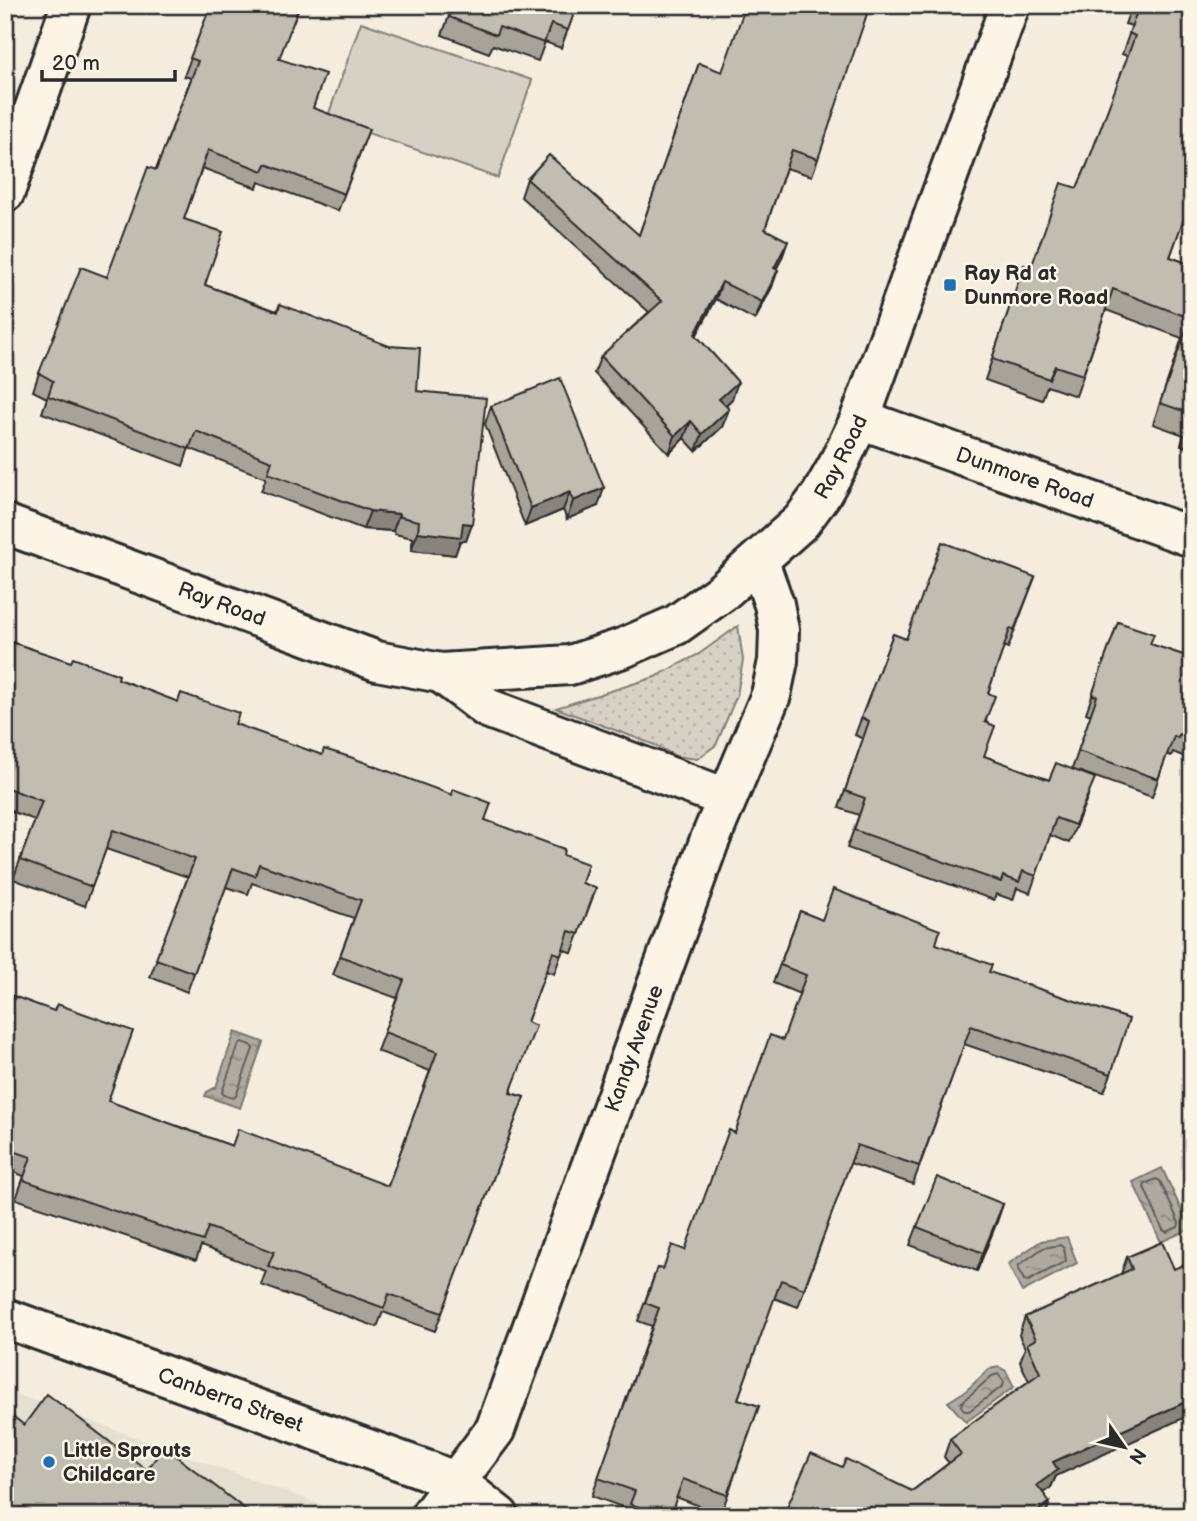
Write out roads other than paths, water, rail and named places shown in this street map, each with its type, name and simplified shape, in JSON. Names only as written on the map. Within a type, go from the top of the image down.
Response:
[{"type":"street","points":[[5,192],[71,5]]},
{"type":"street","name":"Ray Road","points":[[5,524],[377,661],[440,673],[570,665],[623,648],[676,625],[759,562],[801,522],[838,465],[860,419],[1010,5]]},
{"type":"street","name":"Dunmore Road","points":[[860,419],[1192,537]]},
{"type":"street","name":"Kandy Avenue","points":[[430,1516],[495,1430],[726,798],[771,695],[778,660],[779,630],[774,604],[759,562]]},
{"type":"street","name":"Ray Road","points":[[440,673],[487,708],[726,798]]},
{"type":"street","name":"Canberra Street","points":[[5,1318],[456,1482],[499,1516]]},
{"type":"water","points":[[235,1032],[263,1042],[240,1108],[205,1096],[216,1087]]},
{"type":"water","points":[[1162,1168],[1190,1229],[1161,1242],[1133,1182]]},
{"type":"water","points":[[1067,1237],[1077,1263],[1022,1292],[1008,1264],[1041,1241]]},
{"type":"water","points":[[999,1367],[1006,1371],[1014,1387],[966,1422],[948,1402],[967,1390],[989,1369]]},
{"type":"place","name":"Ray Rd at Dunmore Road","points":[[950,285]]},
{"type":"place","name":"Little Sprouts Childcare","points":[[49,1462]]}]
